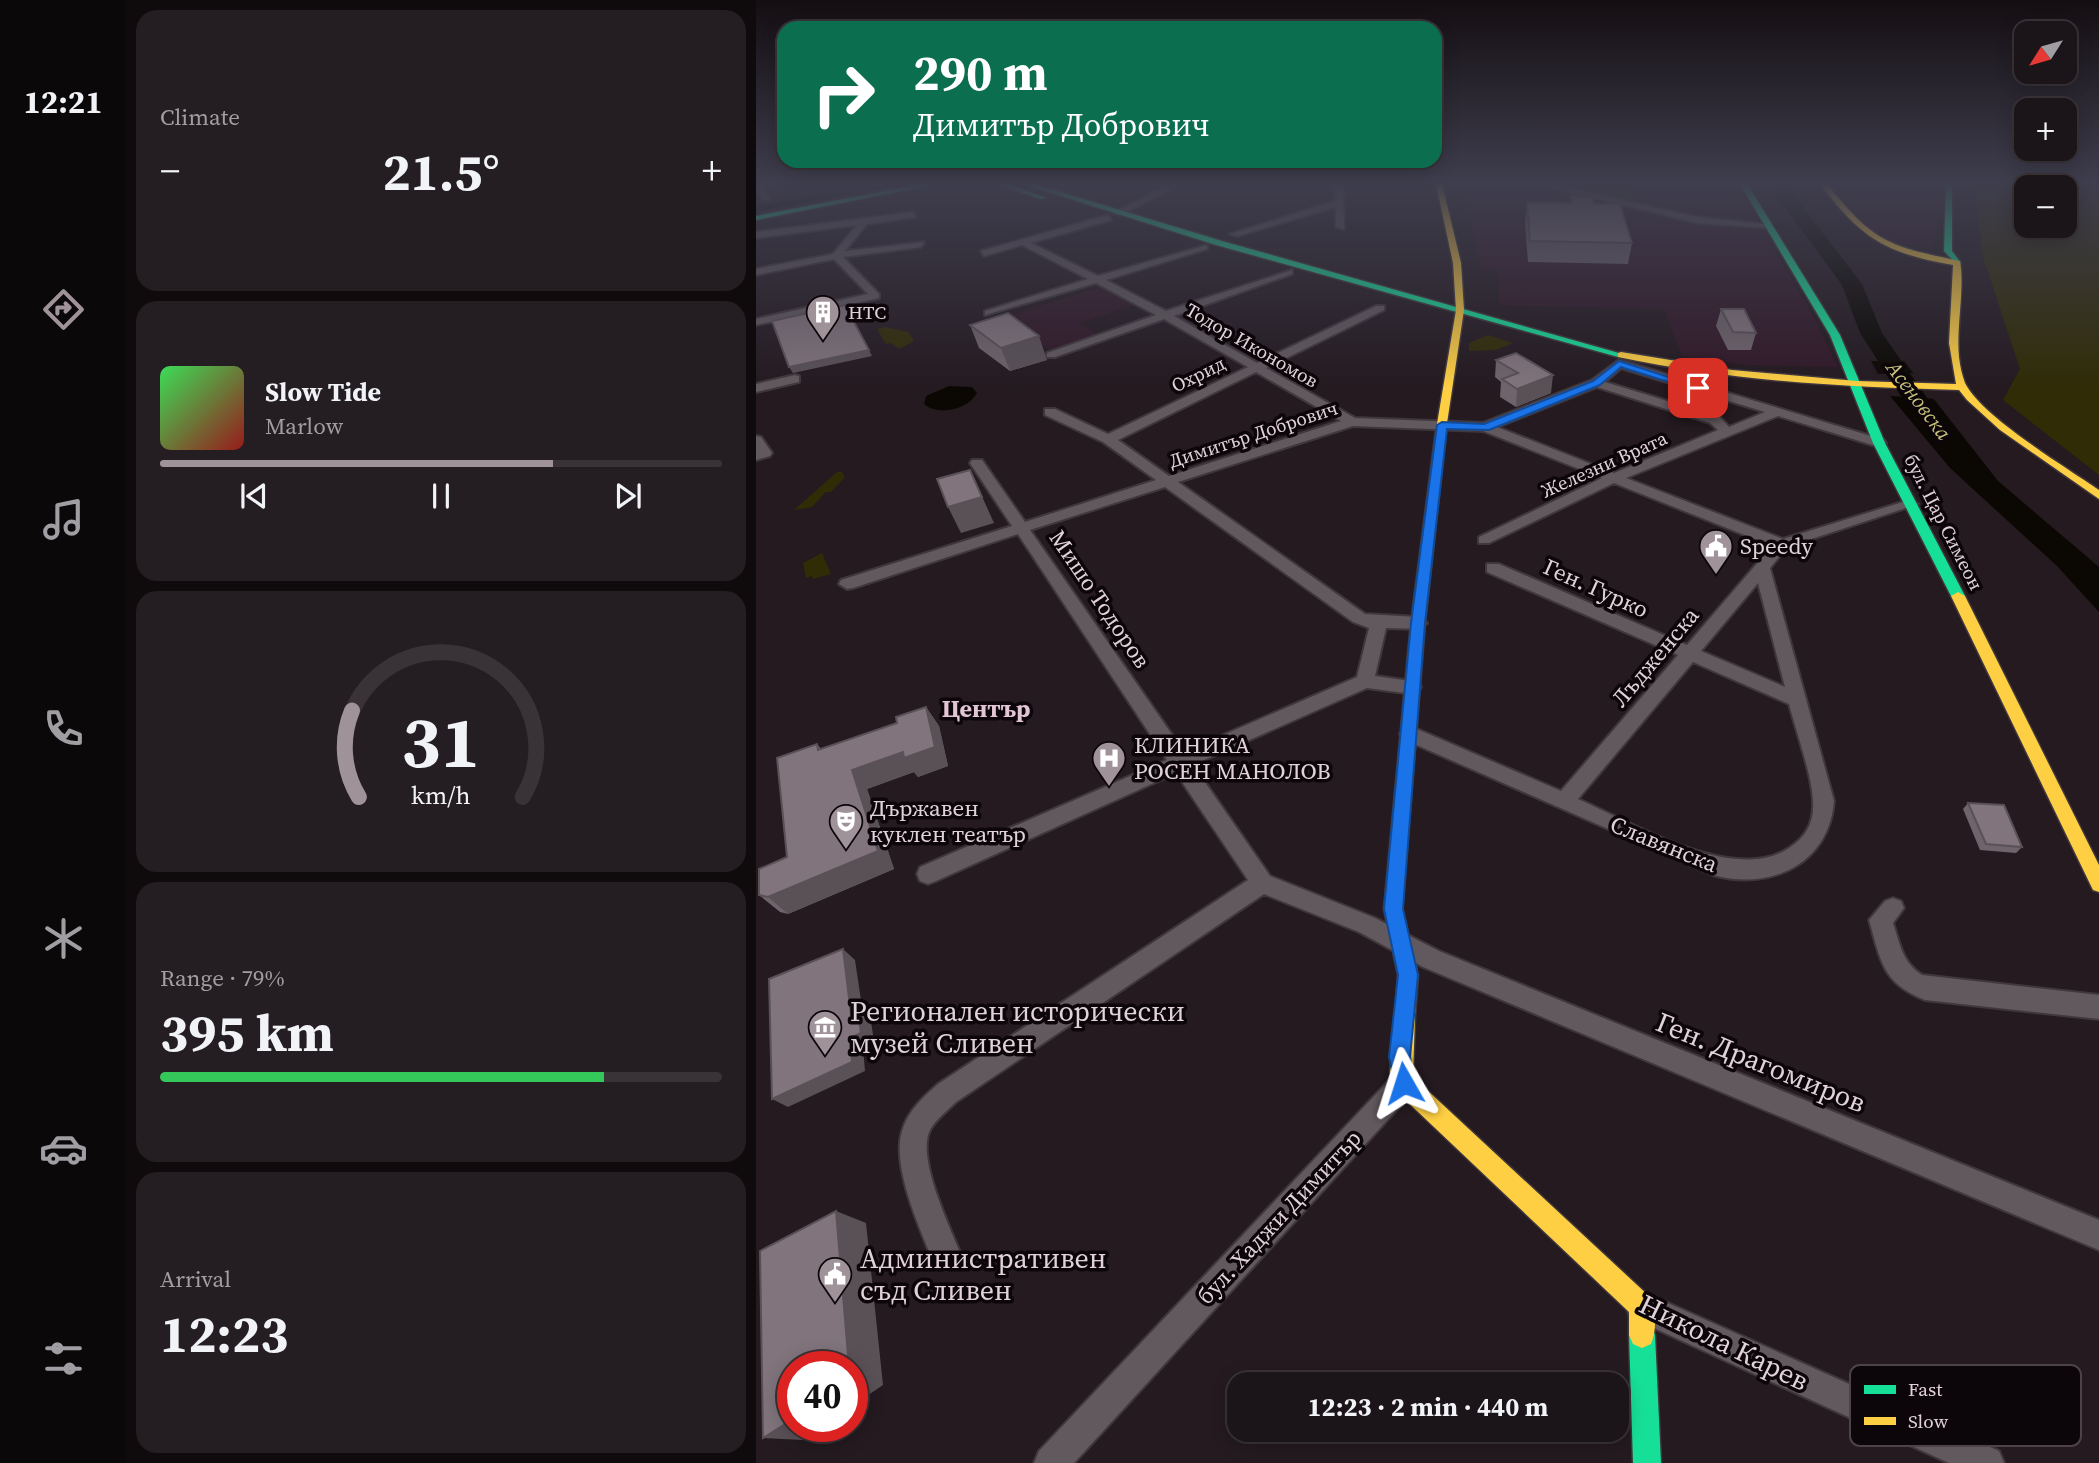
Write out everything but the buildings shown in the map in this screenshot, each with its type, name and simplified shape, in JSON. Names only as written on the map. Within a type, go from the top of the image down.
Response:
[{"type":"main road","points":[[1223,252],[1288,272],[1640,359],[1732,373],[1857,384],[1962,387]]},
{"type":"main road","points":[[1248,252],[1418,298],[1498,330],[1619,364],[1735,383],[1825,388],[1857,384]]},
{"type":"main road","points":[[1404,1083],[1400,1057],[1408,975],[1393,909],[1418,623],[1442,425],[1459,314],[1461,284],[1454,252]]},
{"type":"main road","name":"бул. Цар Симеон","points":[[1784,252],[1835,335],[1879,443],[1984,645],[2099,884]]},
{"type":"main road","points":[[1945,252],[1954,253],[1957,355],[1962,387],[1991,415],[2099,495]]},
{"type":"main road","points":[[1418,298],[1443,297],[1461,284]]},
{"type":"main road","points":[[1454,342],[1471,331],[1498,330]]},
{"type":"main road","name":"Никола Карев","points":[[1404,1083],[1641,1306]]},
{"type":"main road","points":[[1641,1306],[1647,1463]]},
{"type":"street","points":[[836,256],[839,252]]},
{"type":"street","points":[[756,271],[854,252]]},
{"type":"street","name":"Тодор Икономов","points":[[1043,252],[1167,316],[1352,422]]},
{"type":"street","points":[[989,313],[1187,252]]},
{"type":"street","points":[[756,322],[874,296],[836,256]]},
{"type":"street","points":[[1051,355],[1288,272]]},
{"type":"street","name":"Охрид","points":[[1108,439],[1380,309]]},
{"type":"street","points":[[1485,427],[1596,383],[1619,364],[1879,443]]},
{"type":"street","points":[[756,388],[795,379]]},
{"type":"street","name":"Железни Врата","points":[[1484,540],[1613,478],[1721,436],[1725,427],[1715,420],[1596,383]]},
{"type":"street","points":[[1050,412],[1108,439],[1171,481],[1359,618],[1379,622],[1418,623]]},
{"type":"street","points":[[1721,436],[1777,412]]},
{"type":"street","name":"Димитър Добрович","points":[[847,584],[1352,422],[1485,427],[1782,544]]},
{"type":"street","points":[[756,440],[761,455]]},
{"type":"street","name":"Мишо Тодоров","points":[[977,463],[1262,883]]},
{"type":"street","points":[[1782,544],[1911,504]]},
{"type":"street","name":"Лъдженска","points":[[1564,802],[1782,544]]},
{"type":"street","name":"Славянска","points":[[1410,734],[1686,856],[1723,869],[1751,871],[1783,863],[1804,849],[1820,828],[1824,801],[1762,567]]},
{"type":"street","name":"Ген. Гурко","points":[[1493,568],[1689,655],[1797,699]]},
{"type":"street","points":[[1365,681],[1379,622]]},
{"type":"street","points":[[928,874],[1365,681],[1412,687]]},
{"type":"street","points":[[946,1255],[914,1160],[915,1132],[929,1109],[947,1093],[1262,883]]},
{"type":"street","name":"Ген. Драгомиров","points":[[1262,883],[1367,925],[1400,944],[2099,1235]]},
{"type":"street","points":[[1893,908],[1881,920],[1898,974],[1910,984],[1925,988],[2099,1007]]},
{"type":"street","name":"бул. Хаджи Димитър","points":[[1051,1463],[1404,1083]]},
{"type":"street","name":"Никола Карев","points":[[1641,1306],[1850,1401]]},
{"type":"street","name":"Никола Карев","points":[[1950,1446],[1987,1463]]},
{"type":"shaded area","points":[[1477,252],[1776,252],[1838,367],[1749,365],[1682,356],[1664,309],[1499,305],[1498,269],[1481,269]]},
{"type":"shaded area","points":[[1982,252],[2099,252],[2099,475],[2003,400],[2020,369]]},
{"type":"shaded area","points":[[1100,287],[1133,305],[1080,323],[1099,336],[1053,352],[1002,318]]},
{"type":"shaded area","points":[[885,327],[908,332],[914,341],[899,349],[891,343],[886,344],[877,329]]},
{"type":"shaded area","points":[[1488,335],[1513,343],[1496,350],[1469,351],[1469,343]]},
{"type":"shaded area","points":[[837,472],[842,472],[845,477],[831,492],[826,492],[812,507],[794,510]]},
{"type":"shaded area","points":[[822,553],[831,574],[806,578],[803,563]]},
{"type":"water","points":[[1871,361],[1904,361],[1998,481],[2099,567],[2099,612],[2057,566],[1950,468],[1890,396]]},
{"type":"water","points":[[949,386],[972,387],[977,393],[967,404],[952,409],[937,410],[924,404],[926,396]]},
{"type":"pier","points":[[1918,373],[1937,399],[1890,396],[1876,374]]},
{"type":"waterway","name":"Асеновска","points":[[1828,252],[1852,284],[1871,333],[1919,405]]},
{"type":"traffic: fast","points":[[1252,252],[1621,355]]},
{"type":"traffic: fast","points":[[1785,252],[1835,335],[1879,443],[1958,596]]},
{"type":"traffic: fast","points":[[1949,252],[1957,263]]},
{"type":"traffic: fast","points":[[1405,1016],[1408,975],[1393,909],[1418,623],[1441,430]]},
{"type":"traffic: fast","points":[[1642,1335],[1647,1463]]},
{"type":"traffic: slow","points":[[1441,430],[1460,310],[1455,252]]},
{"type":"traffic: slow","points":[[1907,252],[1957,263]]},
{"type":"traffic: slow","points":[[1957,263],[1953,343],[1961,385],[1970,398],[2004,428],[2099,495]]},
{"type":"traffic: slow","points":[[1621,355],[1732,373],[1857,384],[1962,387]]},
{"type":"traffic: slow","points":[[1958,596],[2099,884]]},
{"type":"traffic: slow","points":[[1405,1016],[1401,1071],[1404,1083],[1641,1306],[1642,1335]]},
{"type":"place","name":"НТС","points":[[823,342]]},
{"type":"place","name":"Speedy","points":[[1716,576]]},
{"type":"place","name":"КЛИНИКА РОСЕН МАНОЛОВ","points":[[1109,788]]},
{"type":"place","name":"Държавен куклен театър","points":[[846,851]]},
{"type":"place","name":"Регионален исторически музей Сливен","points":[[825,1057]]},
{"type":"place","name":"Административен съд Сливен","points":[[835,1304]]},
{"type":"district","name":"Център","points":[[986,708]]},
{"type":"route","points":[[1404,1083],[1400,1057],[1408,975],[1393,909],[1418,623],[1442,425],[1485,427],[1596,383],[1619,364],[1698,388]]}]
